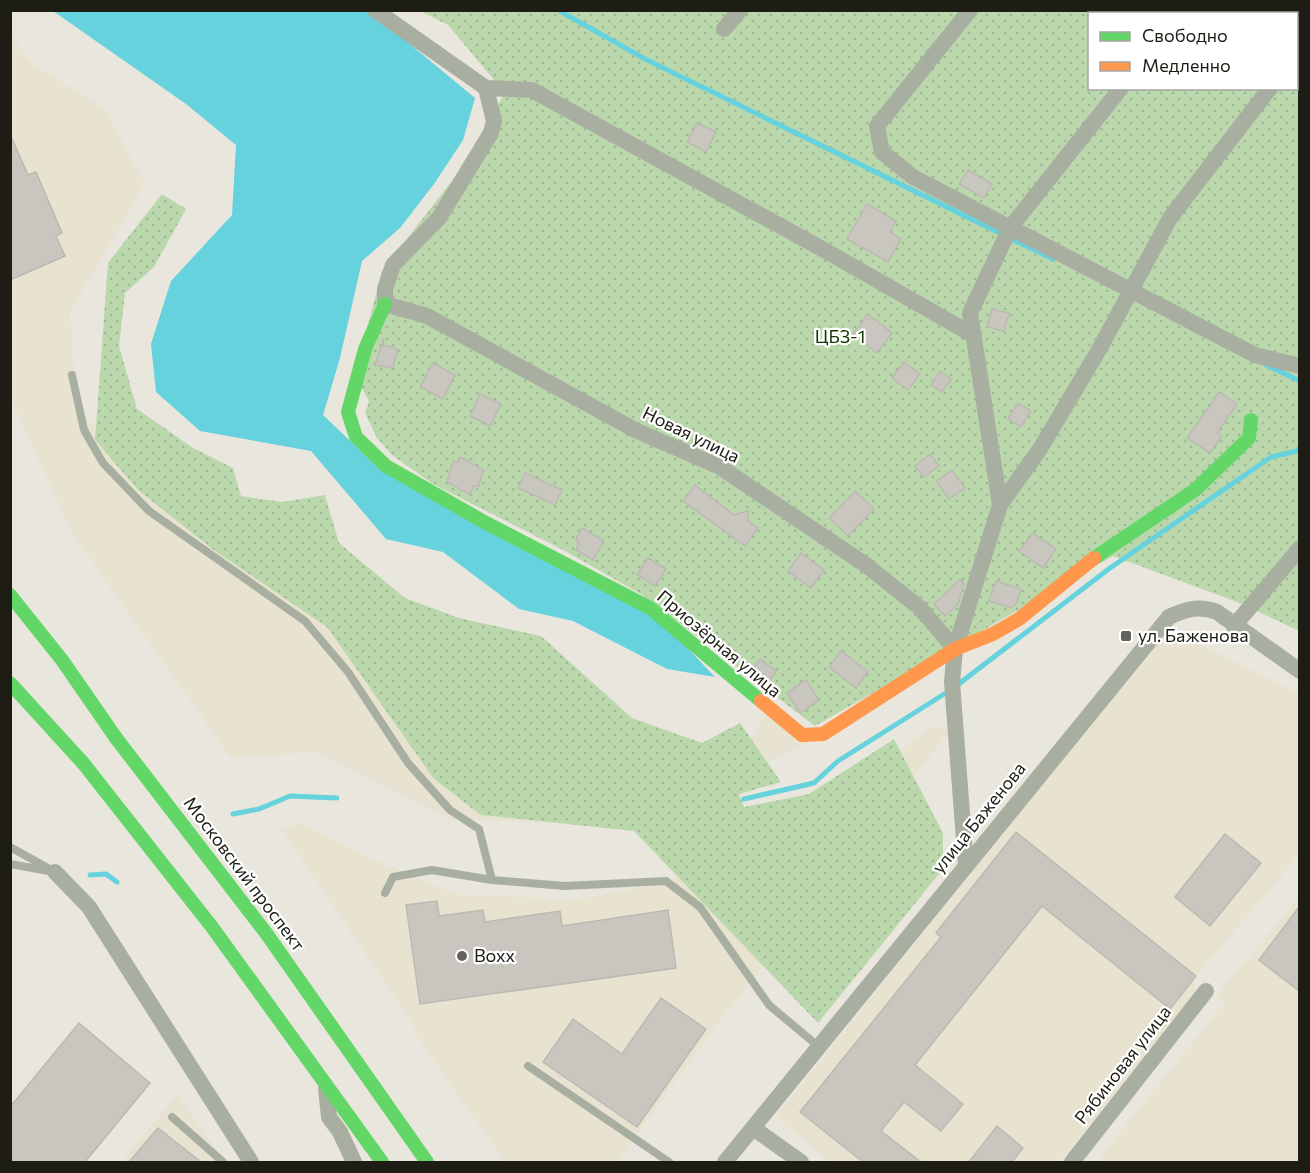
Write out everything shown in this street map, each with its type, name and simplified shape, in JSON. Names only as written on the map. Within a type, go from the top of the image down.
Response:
[{"type":"main road","name":"Приозёрная улица","points":[[385,304],[366,349],[348,412],[356,437],[386,466],[486,523],[650,608],[802,735],[823,734],[955,649],[993,634],[1019,619],[1077,570],[1195,490],[1233,456],[1249,438],[1251,420]]},
{"type":"main road","points":[[10,595],[62,660],[116,738]]},
{"type":"main road","name":"Московский проспект","points":[[38,654],[116,738],[266,933],[427,1162]]},
{"type":"main road","points":[[10,682],[56,730],[212,927],[326,1088],[382,1162]]},
{"type":"main road","points":[[10,705],[56,730]]},
{"type":"street","points":[[375,10],[486,88],[532,90],[815,245],[973,335]]},
{"type":"street","points":[[724,29],[740,10]]},
{"type":"street","points":[[970,10],[877,126],[882,152],[914,177],[1254,355],[1297,360]]},
{"type":"street","points":[[385,304],[385,289],[393,265],[407,254],[439,218],[491,133],[493,114],[486,88]]},
{"type":"street","points":[[1000,505],[970,313],[1010,228],[1119,90]]},
{"type":"street","points":[[966,866],[952,682],[955,649],[1000,505],[1040,449],[1100,348],[1170,218],[1268,90]]},
{"type":"street","name":"Новая улица","points":[[385,304],[427,316],[637,431],[720,467],[866,565],[920,608],[955,649]]},
{"type":"street","points":[[1234,626],[1299,548]]},
{"type":"street","name":"улица Баженова","points":[[725,1162],[1169,617],[1184,609],[1203,607],[1216,612],[1299,671]]},
{"type":"street","points":[[55,872],[89,907],[251,1162]]},
{"type":"street","name":"Рябиновая улица","points":[[1072,1162],[1206,991]]},
{"type":"street","points":[[326,1088],[329,1117],[340,1132],[354,1162]]},
{"type":"street","points":[[753,1128],[801,1162]]},
{"type":"lane","points":[[72,375],[84,430],[103,464],[149,510],[305,621],[348,672],[408,763],[450,810],[479,829],[492,880]]},
{"type":"lane","points":[[10,847],[55,872]]},
{"type":"lane","points":[[10,864],[55,872]]},
{"type":"lane","points":[[385,893],[393,877],[432,870],[492,880],[565,885],[666,881],[700,907],[769,1005],[818,1046]]},
{"type":"lane","points":[[528,1066],[669,1162]]},
{"type":"lane","points":[[172,1117],[223,1162]]},
{"type":"shaded area","points":[[10,35],[33,64],[104,108],[145,184],[70,312],[76,407],[151,482],[717,761],[757,733],[768,703],[813,739],[647,824],[452,820],[315,752],[231,758],[72,533],[11,399]]},
{"type":"shaded area","points":[[1168,629],[1299,693],[1299,855],[1192,981],[1196,993],[1059,1162],[830,1162],[776,1117],[1007,827],[1124,924],[1008,826]]},
{"type":"shaded area","points":[[936,724],[948,733],[718,1023],[617,1162],[505,1162],[413,1031],[417,1030],[281,829],[302,824],[374,860],[458,895],[578,899],[668,882],[822,806]]},
{"type":"shaded area","points":[[1299,898],[1299,1162],[1106,1162],[1100,1157],[1225,1002],[1216,995]]},
{"type":"shaded area","points":[[177,1095],[226,1162],[121,1162]]},
{"type":"green space","name":"ЦБЗ-1","points":[[420,11],[1299,11],[1299,631],[1240,603],[1113,556],[815,726],[644,596],[565,551],[433,484],[392,455],[377,438],[365,413],[369,402],[355,374],[382,271],[458,173],[505,93],[448,25]]},
{"type":"green space","points":[[162,194],[186,209],[154,267],[125,293],[119,346],[137,409],[193,448],[233,468],[241,496],[282,502],[325,495],[339,543],[405,598],[459,618],[541,636],[632,718],[702,743],[740,723],[781,782],[739,794],[744,807],[809,794],[894,739],[943,833],[943,869],[818,1023],[634,831],[481,815],[434,779],[327,627],[215,551],[138,490],[95,440],[108,263]]},
{"type":"water","points":[[53,11],[370,11],[475,98],[463,140],[434,184],[400,228],[362,261],[340,358],[323,415],[370,460],[657,616],[715,677],[667,669],[573,621],[519,609],[443,552],[386,539],[311,451],[200,431],[156,392],[151,344],[171,281],[232,215],[236,145],[186,104]]},
{"type":"building","points":[[697,123],[716,132],[706,152],[687,142]]},
{"type":"building","points":[[10,134],[28,175],[36,172],[62,233],[56,236],[65,256],[10,280]]},
{"type":"building","points":[[968,170],[992,184],[984,198],[959,184]]},
{"type":"building","points":[[867,204],[896,221],[890,232],[901,239],[888,262],[847,239]]},
{"type":"building","points":[[992,309],[1009,313],[1004,331],[987,327]]},
{"type":"building","points":[[868,314],[892,333],[877,353],[853,334]]},
{"type":"building","points":[[384,338],[383,345],[398,349],[393,368],[375,365]]},
{"type":"building","points":[[904,362],[920,374],[908,390],[892,378]]},
{"type":"building","points":[[433,363],[455,375],[443,399],[420,387]]},
{"type":"building","points":[[940,371],[951,379],[942,392],[931,385]]},
{"type":"building","points":[[1219,392],[1237,404],[1217,433],[1222,436],[1210,453],[1187,438]]},
{"type":"building","points":[[480,394],[501,404],[490,426],[470,416]]},
{"type":"building","points":[[1018,403],[1031,411],[1021,427],[1008,419]]},
{"type":"building","points":[[930,454],[939,466],[924,477],[915,466]]},
{"type":"building","points":[[461,457],[483,470],[479,486],[474,486],[470,495],[447,482],[453,462],[458,462]]},
{"type":"building","points":[[952,470],[965,488],[949,499],[936,481]]},
{"type":"building","points":[[525,473],[562,490],[555,505],[518,488]]},
{"type":"building","points":[[695,485],[734,515],[748,511],[748,521],[758,528],[745,546],[683,501]]},
{"type":"building","points":[[855,491],[874,509],[848,536],[829,518]]},
{"type":"building","points":[[582,528],[604,541],[593,560],[576,550],[579,544],[576,539]]},
{"type":"building","points":[[1033,533],[1056,549],[1043,568],[1019,551]]},
{"type":"building","points":[[801,553],[824,570],[811,588],[788,571]]},
{"type":"building","points":[[648,558],[666,569],[655,586],[637,574]]},
{"type":"building","points":[[960,579],[964,584],[958,604],[945,616],[934,604]]},
{"type":"building","points":[[996,581],[1021,589],[1016,604],[1011,608],[989,601]]},
{"type":"building","points":[[841,651],[868,672],[856,688],[829,667]]},
{"type":"building","points":[[760,659],[776,671],[767,684],[750,672]]},
{"type":"building","points":[[806,680],[819,700],[800,713],[787,693]]},
{"type":"building","points":[[1016,832],[1196,976],[1170,1009],[1042,906],[915,1065],[963,1104],[941,1131],[904,1102],[881,1131],[921,1162],[863,1162],[800,1112],[941,937],[936,933]]},
{"type":"building","points":[[1225,834],[1261,863],[1210,926],[1175,897]]},
{"type":"building","points":[[437,901],[439,916],[483,910],[485,922],[560,911],[562,926],[668,910],[676,968],[420,1004],[406,905]]},
{"type":"building","points":[[1299,907],[1299,991],[1259,960]]},
{"type":"building","points":[[661,998],[706,1029],[637,1127],[543,1062],[573,1019],[622,1054]]},
{"type":"building","points":[[79,1023],[150,1083],[85,1162],[10,1162],[10,1107]]},
{"type":"building","points":[[997,1126],[1023,1148],[1012,1162],[969,1162]]},
{"type":"building","points":[[158,1128],[201,1162],[129,1162]]},
{"type":"waterway","points":[[558,10],[645,59],[1053,259]]},
{"type":"waterway","points":[[1266,365],[1300,381]]},
{"type":"waterway","points":[[956,686],[1110,568],[1271,457],[1297,451],[1300,447]]},
{"type":"waterway","points":[[744,799],[814,783],[838,761],[949,691]]},
{"type":"waterway","points":[[233,814],[259,809],[290,796],[337,798]]},
{"type":"waterway","points":[[90,875],[106,874],[117,882]]},
{"type":"traffic: fast","points":[[385,304],[365,349],[348,412],[356,437],[386,466],[486,523],[650,608],[761,701]]},
{"type":"traffic: fast","points":[[1094,558],[1195,490],[1249,438],[1251,420]]},
{"type":"traffic: fast","points":[[10,595],[62,660],[116,738]]},
{"type":"traffic: fast","points":[[10,683],[83,763]]},
{"type":"traffic: fast","points":[[116,738],[266,933],[427,1162]]},
{"type":"traffic: fast","points":[[83,763],[212,927],[382,1162]]},
{"type":"traffic: slow","points":[[761,701],[802,735],[823,734],[955,649],[993,634],[1019,619],[1094,558]]},
{"type":"place","name":"ул. Баженова","points":[[1126,636]]},
{"type":"place","name":"Boxx","points":[[462,956]]}]
